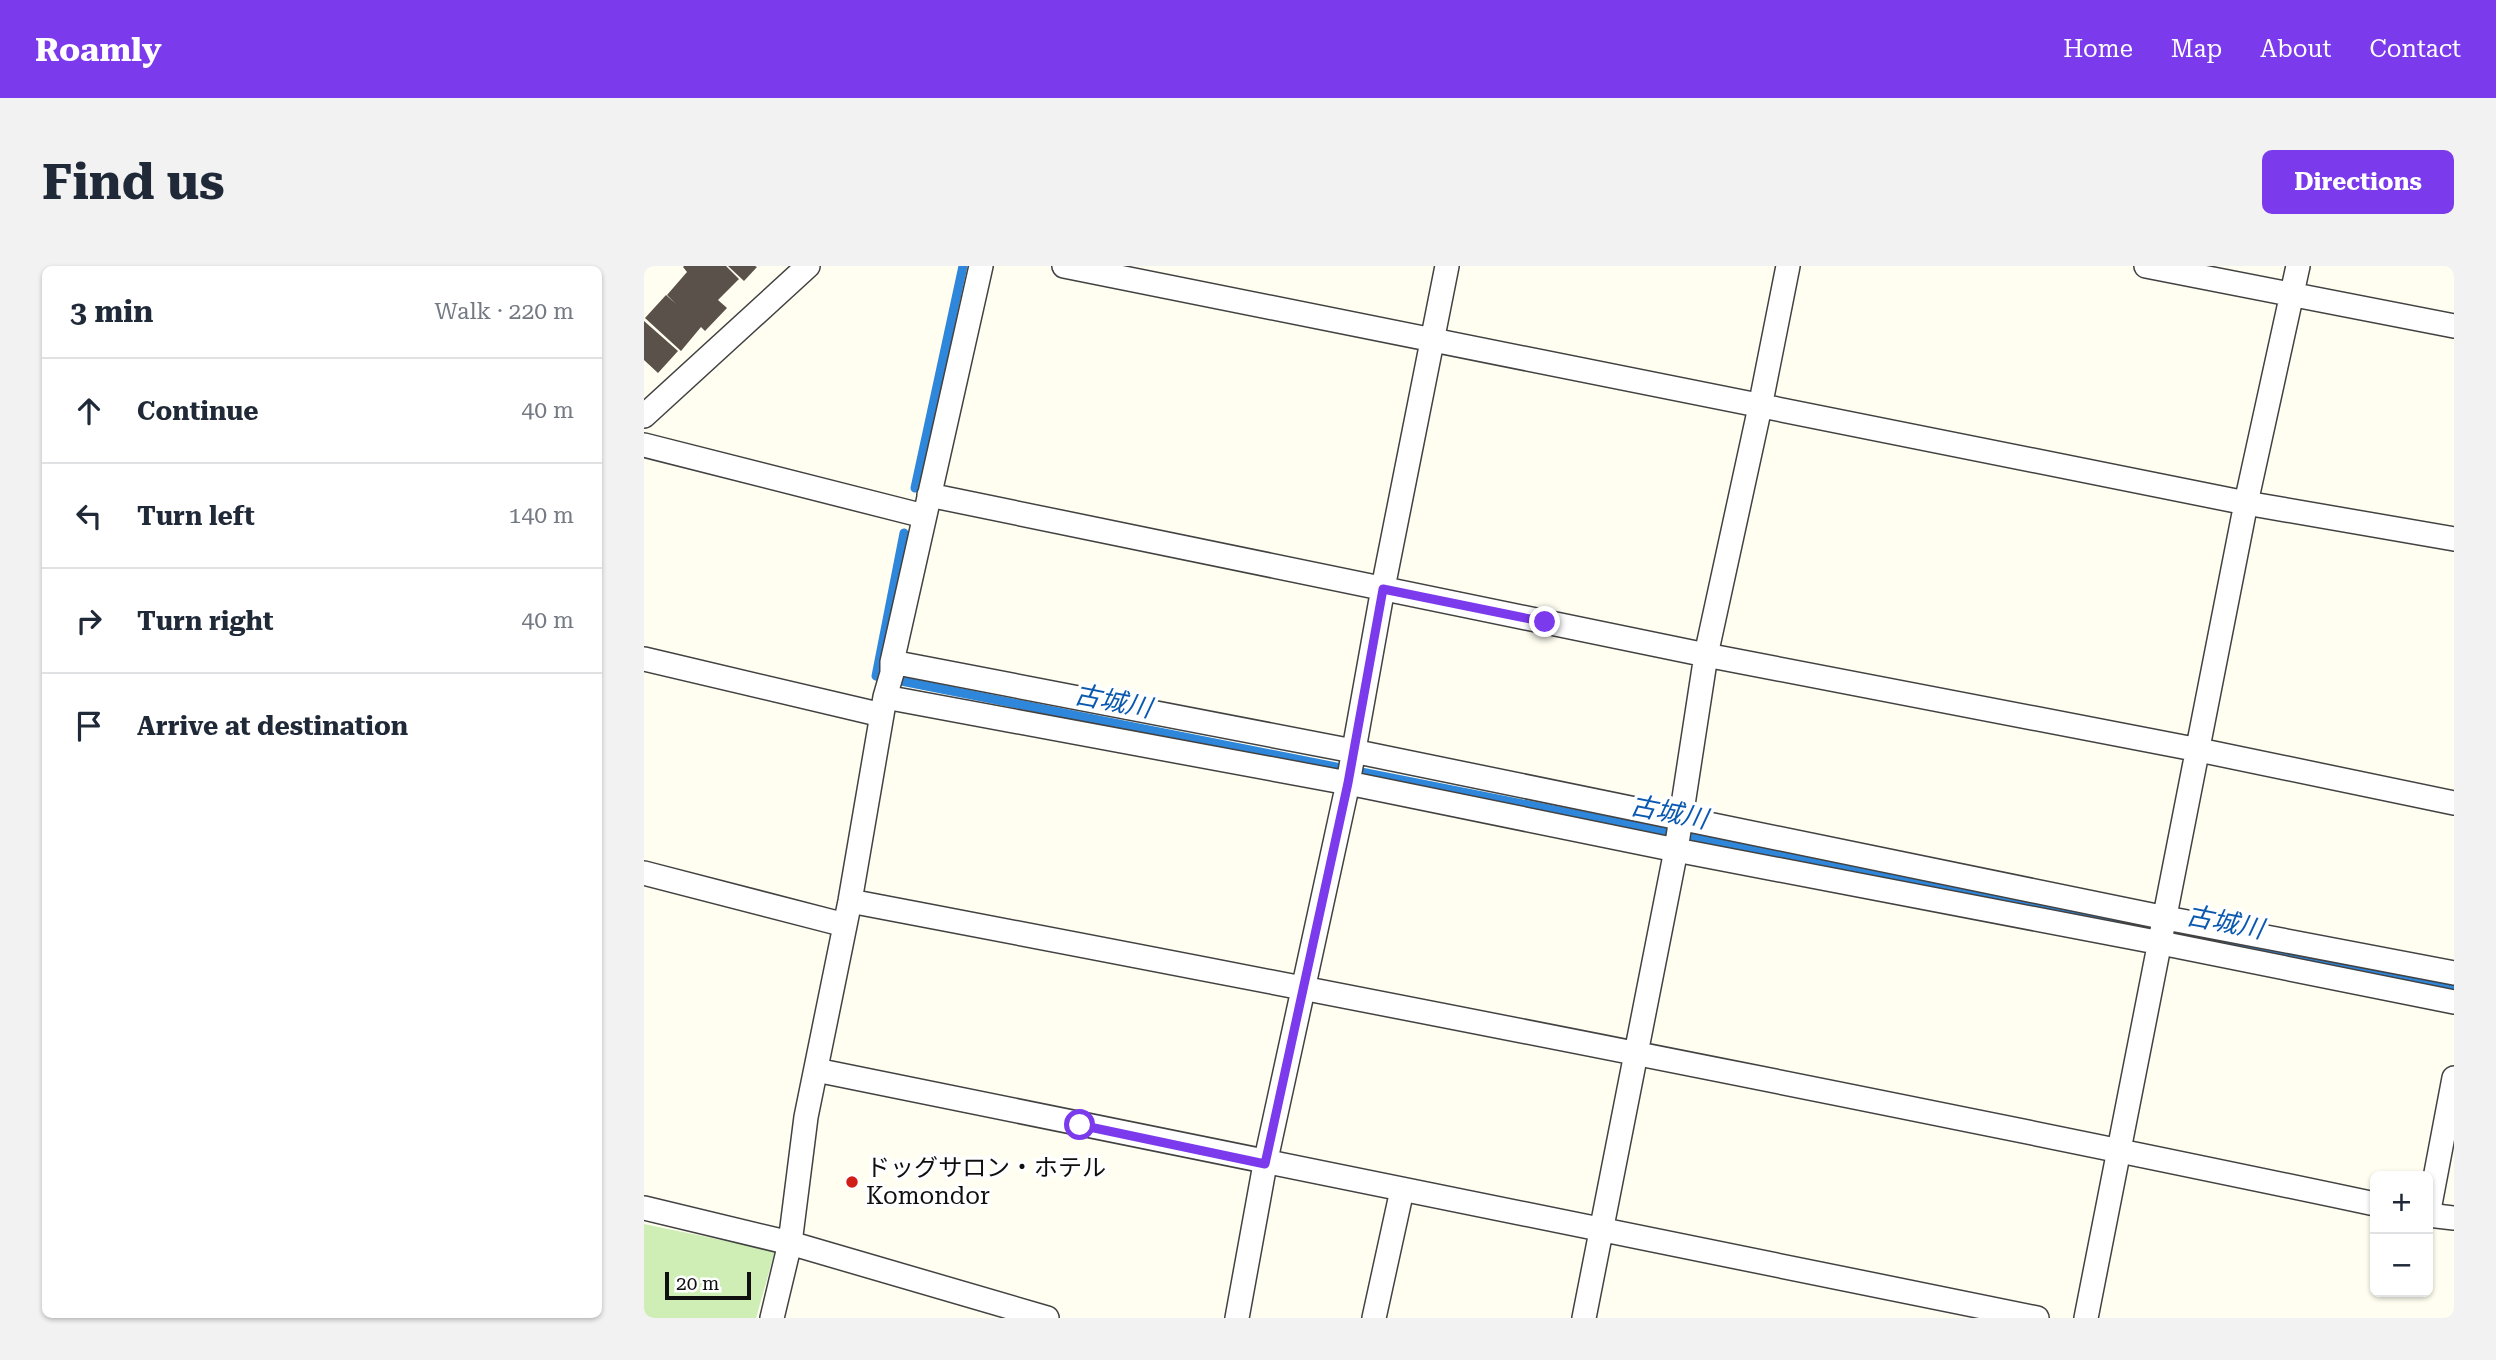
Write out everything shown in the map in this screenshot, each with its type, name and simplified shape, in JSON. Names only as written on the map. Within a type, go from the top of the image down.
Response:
[{"type":"street","points":[[644,416],[808,266]]},
{"type":"street","points":[[772,1318],[790,1243],[806,1117],[850,901],[888,687],[981,266]]},
{"type":"street","points":[[1064,266],[2246,503],[2454,539]]},
{"type":"street","points":[[1237,1318],[1265,1164],[1348,783],[1383,589],[1447,266]]},
{"type":"street","points":[[1584,1318],[1676,850],[1706,655],[1788,266]]},
{"type":"street","points":[[2146,266],[2454,326]]},
{"type":"street","points":[[2086,1318],[2246,503],[2298,266]]},
{"type":"street","points":[[644,445],[927,506],[1383,589],[2454,803]]},
{"type":"street","points":[[644,659],[888,687],[1353,751],[2165,918],[2454,974]]},
{"type":"street","points":[[888,687],[1676,850],[2454,1002]]},
{"type":"street","points":[[644,873],[845,925]]},
{"type":"street","points":[[850,901],[1304,987],[2370,1203]]},
{"type":"street","points":[[816,1070],[1265,1164],[1601,1228],[2037,1318]]},
{"type":"street","points":[[2433,1189],[2454,1078]]},
{"type":"street","points":[[1374,1318],[1402,1190]]},
{"type":"street","points":[[644,1209],[790,1243],[1046,1318]]},
{"type":"street","points":[[2433,1216],[2454,1218]]},
{"type":"green space","points":[[644,1224],[775,1251],[756,1318],[644,1318]]},
{"type":"building","points":[[684,266],[726,266],[739,279],[718,300],[727,308],[705,331],[701,327],[681,351],[645,318],[666,295],[676,304],[667,295],[687,272]]},
{"type":"building","points":[[728,266],[755,266],[757,267],[744,281]]},
{"type":"building","points":[[644,321],[678,351],[658,373],[644,360]]},
{"type":"waterway","points":[[915,488],[963,266]]},
{"type":"waterway","name":"古城川","points":[[904,533],[876,676],[2454,988]]},
{"type":"place","name":"ドッグサロン・ホテル Komondor","points":[[852,1182]]},
{"type":"route","points":[[1080,1125],[1265,1164],[1348,783],[1383,589],[1545,622]]}]
